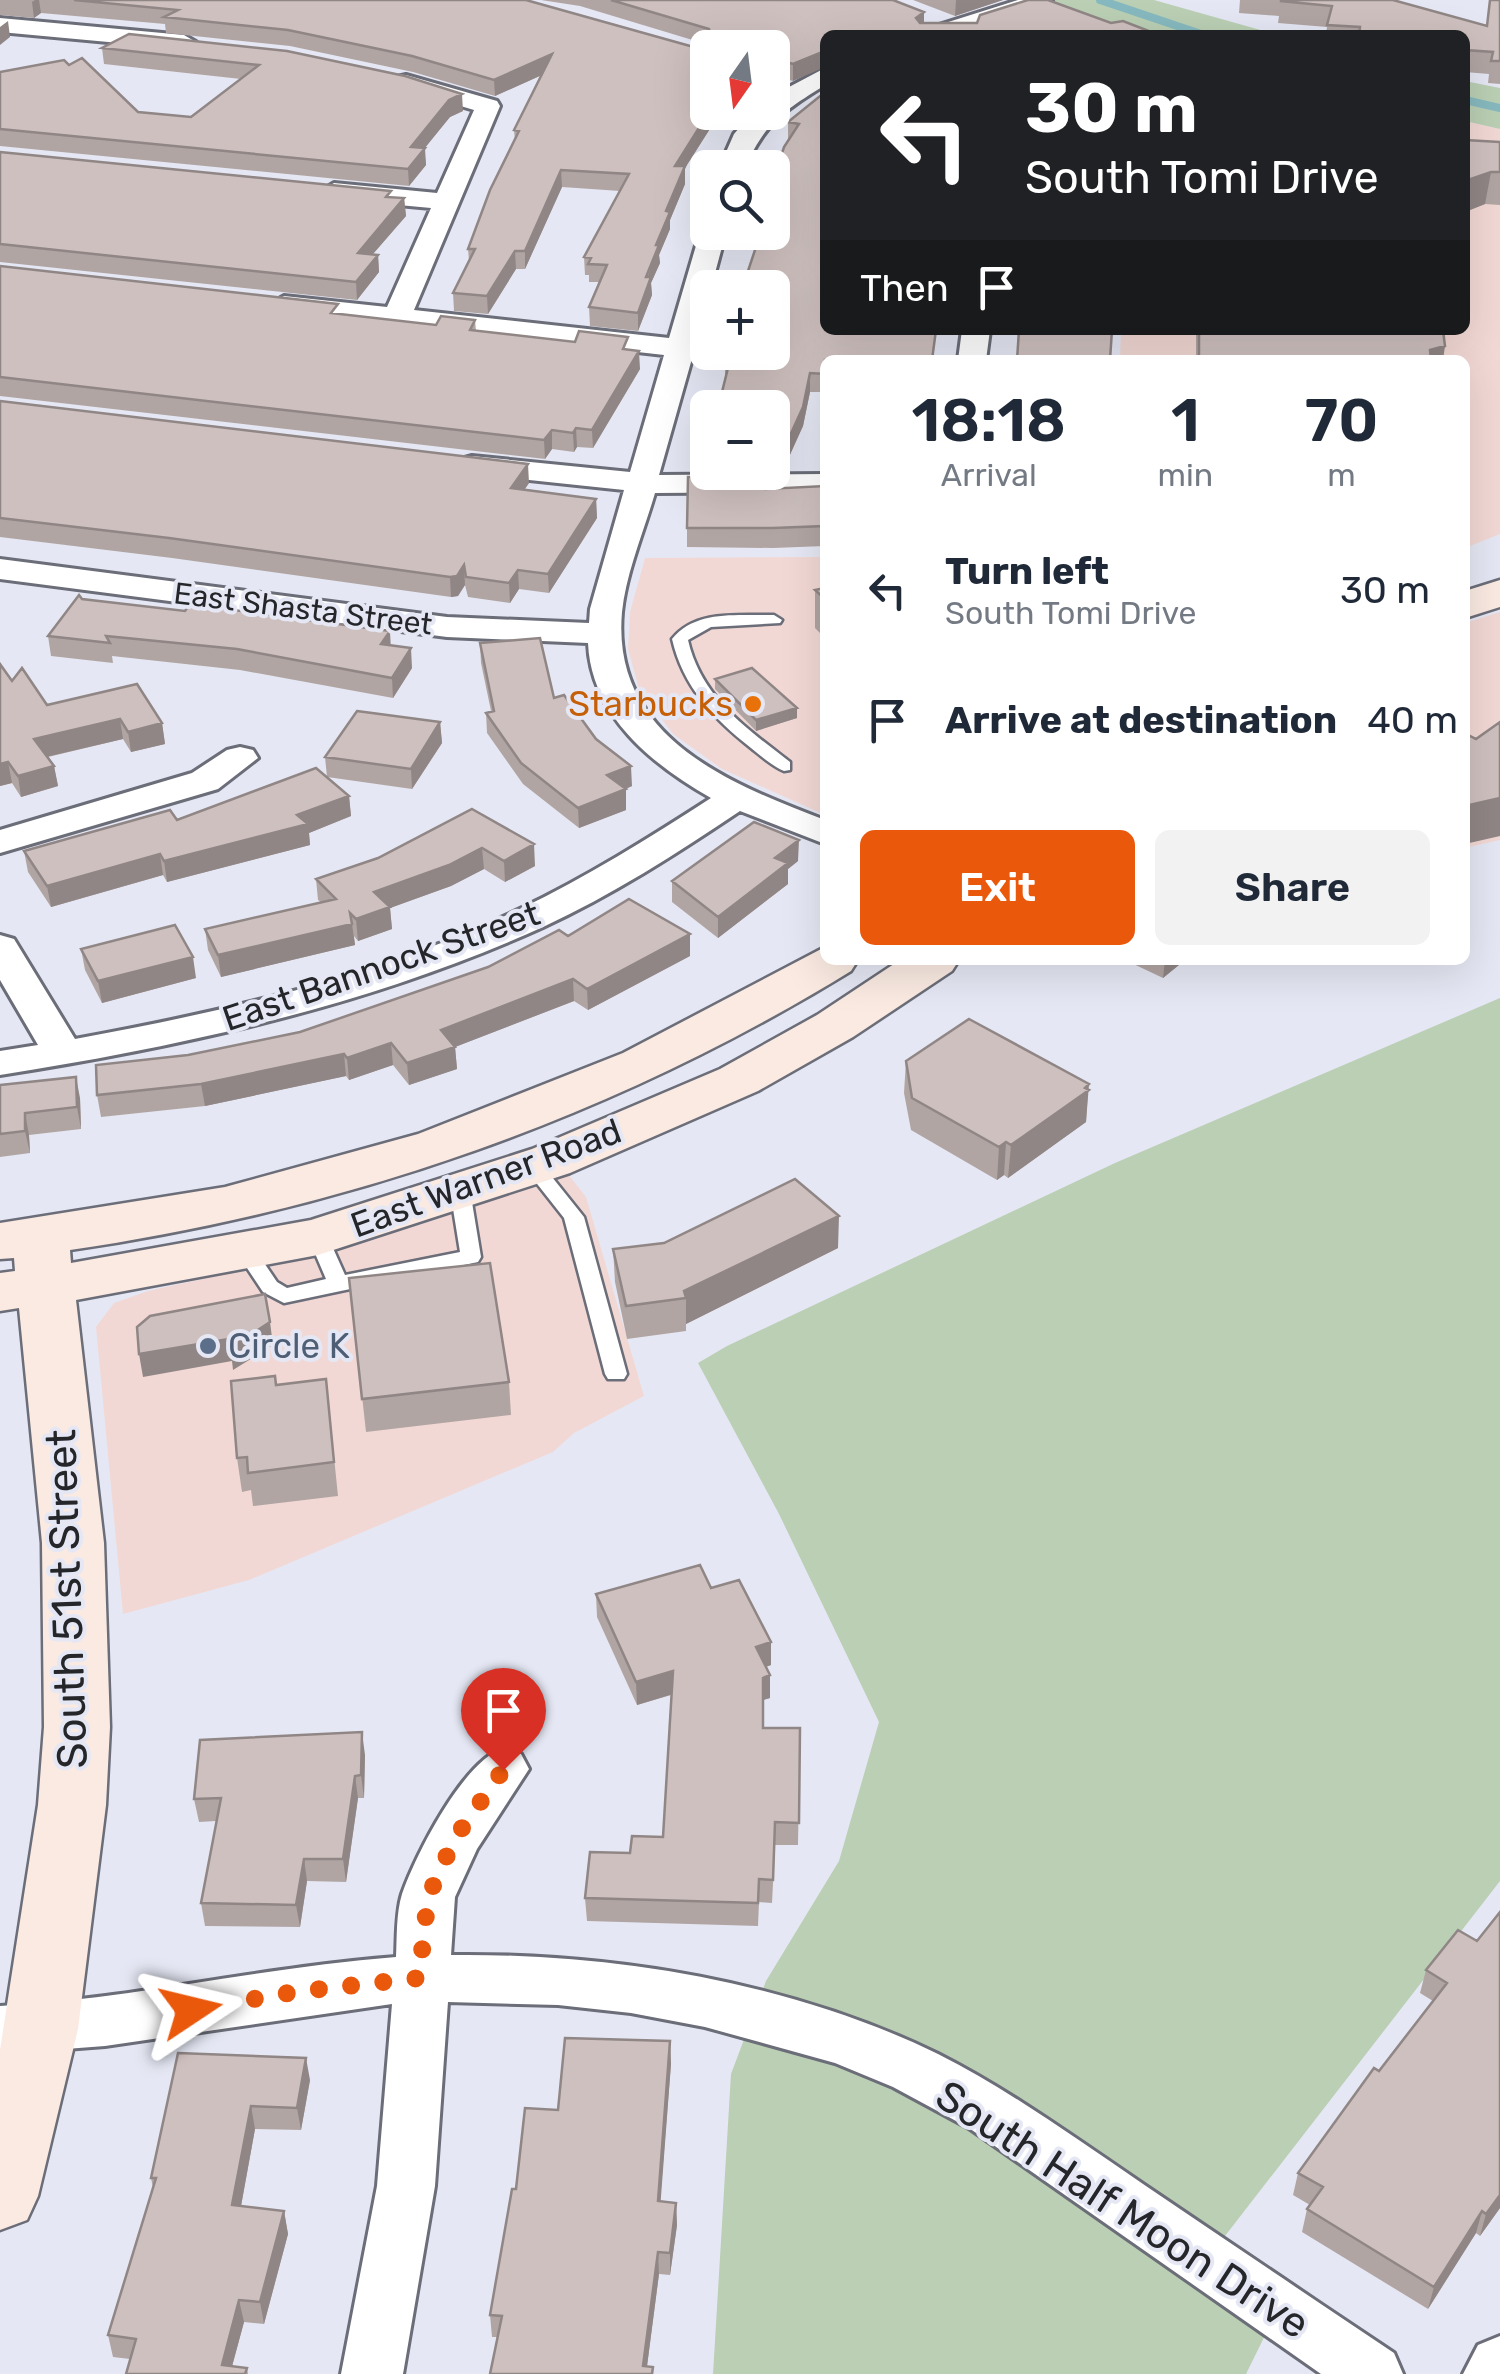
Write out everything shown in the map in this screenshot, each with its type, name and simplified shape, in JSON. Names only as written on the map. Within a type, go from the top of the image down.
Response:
[{"type":"main road","points":[[1470,564],[1500,557]]},
{"type":"main road","points":[[1470,603],[1500,593]]},
{"type":"main road","name":"East Warner Road","points":[[22,1264],[297,1188],[506,1122],[694,1041],[824,965]]},
{"type":"main road","name":"East Warner Road","points":[[22,1264],[245,1250],[328,1260],[460,1190],[534,1166],[739,1080],[835,1026],[926,965]]},
{"type":"main road","name":"South 51st Street","points":[[0,2196],[21,2030],[72,1805],[78,1671],[74,1543],[22,1264]]},
{"type":"street","points":[[958,30],[1041,0]]},
{"type":"street","points":[[918,14],[949,30]]},
{"type":"street","points":[[0,24],[202,44]]},
{"type":"street","points":[[48,58],[80,32]]},
{"type":"street","points":[[374,74],[488,106],[398,317]]},
{"type":"street","points":[[790,85],[820,76]]},
{"type":"street","points":[[310,188],[446,202]]},
{"type":"street","points":[[708,250],[606,609],[606,660],[618,697],[638,726],[674,758],[735,798],[820,831]]},
{"type":"street","points":[[258,302],[681,348]]},
{"type":"street","points":[[435,460],[639,483],[820,483]]},
{"type":"street","name":"East Shasta Street","points":[[0,570],[447,627],[606,634]]},
{"type":"street","points":[[0,842],[205,782],[240,758]]},
{"type":"street","name":"East Bannock Street","points":[[0,1063],[211,1026],[324,994],[432,956],[522,922],[600,884],[735,798]]},
{"type":"street","points":[[0,946],[64,1054]]},
{"type":"street","points":[[372,2374],[406,2186],[428,1897],[455,1838],[503,1770]]},
{"type":"street","name":"South Half Moon Drive","points":[[21,2030],[419,1978],[549,1980],[673,1996],[753,2014],[865,2050],[972,2100],[1372,2374]]},
{"type":"street","points":[[1494,2374],[1500,2365]]},
{"type":"lane","points":[[774,620],[695,626],[680,639],[682,658],[698,692],[784,766]]},
{"type":"lane","points":[[534,1166],[574,1217],[616,1374]]},
{"type":"shaded area","points":[[1470,122],[1500,129],[1500,534],[1470,546],[1470,355],[1120,355],[1121,335],[1470,335]]},
{"type":"shaded area","points":[[820,557],[820,813],[722,769],[673,734],[639,689],[628,649],[630,612],[645,558]]},
{"type":"shaded area","points":[[1500,612],[1500,840],[1470,847],[1470,621]]},
{"type":"shaded area","points":[[568,1174],[586,1197],[644,1396],[574,1433],[553,1452],[249,1580],[123,1614],[96,1327],[114,1303],[148,1291],[311,1255],[422,1224]]},
{"type":"green space","points":[[1040,0],[1154,0],[1260,30],[1124,30]]},
{"type":"green space","points":[[1470,82],[1500,88],[1500,129],[1470,122]]},
{"type":"green space","points":[[1500,998],[1500,1881],[1208,2258],[1278,2309],[1246,2374],[713,2374],[731,2074],[766,1981],[839,1861],[879,1722],[779,1514],[698,1363],[1115,1163]]},
{"type":"building","points":[[74,0],[526,0],[690,46],[690,130],[698,130],[675,166],[685,166],[666,211],[670,212],[656,245],[646,277],[651,277],[638,313],[589,307],[607,265],[588,264],[591,258],[584,257],[629,174],[561,170],[525,251],[515,251],[487,296],[453,293],[475,249],[468,249],[490,190],[519,131],[514,130],[552,54],[494,80],[412,56],[288,30],[164,17],[178,10]]},
{"type":"building","points":[[611,0],[893,0],[924,12],[916,18],[920,23],[977,23],[980,15],[1028,0],[1048,0],[1111,23],[1123,21],[1146,30],[820,30],[820,53],[793,64],[790,30],[709,30]]},
{"type":"building","points":[[1393,0],[1487,26],[1490,0],[1500,0],[1500,61],[1491,61],[1493,52],[1470,50],[1470,30],[1360,30],[1360,27],[1327,25],[1332,6],[1281,1]]},
{"type":"building","points":[[129,34],[287,51],[405,76],[462,94],[449,100],[411,147],[425,148],[408,169],[0,129],[0,72],[64,60],[69,65],[82,58],[138,112],[191,117],[259,65],[102,48]]},
{"type":"building","points":[[820,96],[820,335],[935,335],[933,355],[820,355],[820,374],[810,373],[803,407],[790,436],[790,390],[722,390],[728,370],[790,370],[790,270],[748,270],[755,250],[790,250],[790,150],[783,150],[799,124],[790,120]]},
{"type":"building","points":[[1470,140],[1500,142],[1500,172],[1470,179]]},
{"type":"building","points":[[0,152],[391,191],[386,197],[404,198],[358,253],[378,255],[356,282],[0,244]]},
{"type":"building","points":[[0,266],[338,304],[331,313],[436,325],[441,316],[475,320],[470,330],[575,342],[579,331],[628,337],[623,349],[639,351],[592,430],[552,430],[544,440],[0,377]]},
{"type":"building","points":[[1019,335],[1112,335],[1110,355],[1017,355]]},
{"type":"building","points":[[1199,335],[1444,335],[1445,346],[1430,350],[1430,355],[1199,355]]},
{"type":"building","points":[[0,401],[528,464],[511,488],[596,499],[548,574],[518,570],[509,583],[466,577],[464,565],[457,576],[450,577],[0,518]]},
{"type":"building","points":[[688,477],[690,490],[820,486],[820,526],[687,528]]},
{"type":"building","points":[[79,595],[82,599],[185,611],[190,604],[390,631],[381,644],[411,648],[392,678],[237,649],[106,636],[110,643],[48,636]]},
{"type":"building","points":[[540,638],[554,698],[564,695],[596,739],[631,766],[607,775],[626,789],[578,808],[521,763],[486,713],[494,711],[480,643]]},
{"type":"building","points":[[0,664],[12,681],[22,668],[47,705],[137,684],[162,723],[128,732],[120,719],[34,739],[54,766],[18,776],[8,762],[0,764]]},
{"type":"building","points":[[752,668],[797,708],[756,720],[715,679]]},
{"type":"building","points":[[357,711],[440,722],[411,769],[325,757]]},
{"type":"building","points":[[1500,722],[1500,798],[1470,805],[1470,736],[1476,739]]},
{"type":"building","points":[[316,768],[349,796],[297,815],[308,824],[164,861],[160,854],[47,886],[24,851],[170,810],[177,820]]},
{"type":"building","points":[[472,809],[534,844],[504,861],[482,848],[449,865],[374,892],[390,907],[356,919],[350,913],[352,924],[218,955],[205,929],[336,899],[316,879],[378,858]]},
{"type":"building","points":[[754,822],[799,840],[775,858],[788,863],[718,917],[672,881]]},
{"type":"building","points":[[629,899],[690,934],[587,989],[573,979],[441,1030],[455,1047],[407,1063],[391,1043],[347,1058],[344,1054],[201,1084],[97,1095],[96,1065],[188,1055],[300,1032],[488,967],[559,930],[568,936]]},
{"type":"building","points":[[175,925],[193,957],[98,981],[81,949]]},
{"type":"building","points":[[969,1019],[1089,1084],[1085,1088],[1089,1090],[1011,1145],[1006,1142],[999,1147],[912,1098],[906,1061]]},
{"type":"building","points":[[76,1077],[77,1107],[25,1113],[25,1131],[0,1134],[0,1085]]},
{"type":"building","points":[[795,1179],[839,1216],[684,1291],[686,1298],[626,1306],[613,1249],[664,1243]]},
{"type":"building","points":[[490,1263],[509,1382],[362,1399],[349,1278]]},
{"type":"building","points":[[265,1294],[270,1322],[230,1348],[229,1339],[139,1354],[137,1327],[150,1316]]},
{"type":"building","points":[[275,1376],[276,1385],[326,1379],[334,1462],[248,1473],[247,1457],[237,1458],[231,1381]]},
{"type":"building","points":[[700,1565],[711,1588],[739,1580],[771,1642],[756,1647],[770,1675],[763,1678],[763,1728],[800,1728],[799,1823],[775,1822],[773,1880],[759,1879],[758,1903],[585,1898],[590,1852],[630,1853],[632,1836],[663,1837],[673,1671],[636,1682],[596,1594]]},
{"type":"building","points":[[362,1732],[361,1775],[355,1776],[343,1859],[304,1859],[296,1905],[201,1903],[221,1798],[194,1799],[200,1740]]},
{"type":"building","points":[[1500,1912],[1500,2195],[1486,2214],[1482,2211],[1434,2287],[1307,2209],[1323,2187],[1298,2173],[1374,2068],[1379,2071],[1447,1983],[1426,1970],[1458,1930],[1477,1941]]},
{"type":"building","points":[[565,2038],[670,2041],[658,2201],[676,2203],[670,2253],[658,2252],[643,2366],[653,2367],[652,2374],[490,2374],[502,2316],[490,2315],[512,2189],[516,2189],[525,2108],[558,2110]]},
{"type":"building","points":[[178,2053],[306,2058],[297,2108],[251,2106],[232,2205],[284,2211],[260,2302],[239,2300],[222,2365],[247,2368],[245,2374],[126,2374],[136,2339],[108,2335],[156,2178],[151,2178]]},
{"type":"waterway","points":[[1100,0],[1189,30]]},
{"type":"waterway","points":[[1470,101],[1500,108]]},
{"type":"place","name":"Starbucks","points":[[753,704]]},
{"type":"place","name":"Circle K","points":[[208,1346]]},
{"type":"route","points":[[191,2010],[294,1992],[419,1978],[428,1897],[455,1838],[503,1770]]}]
